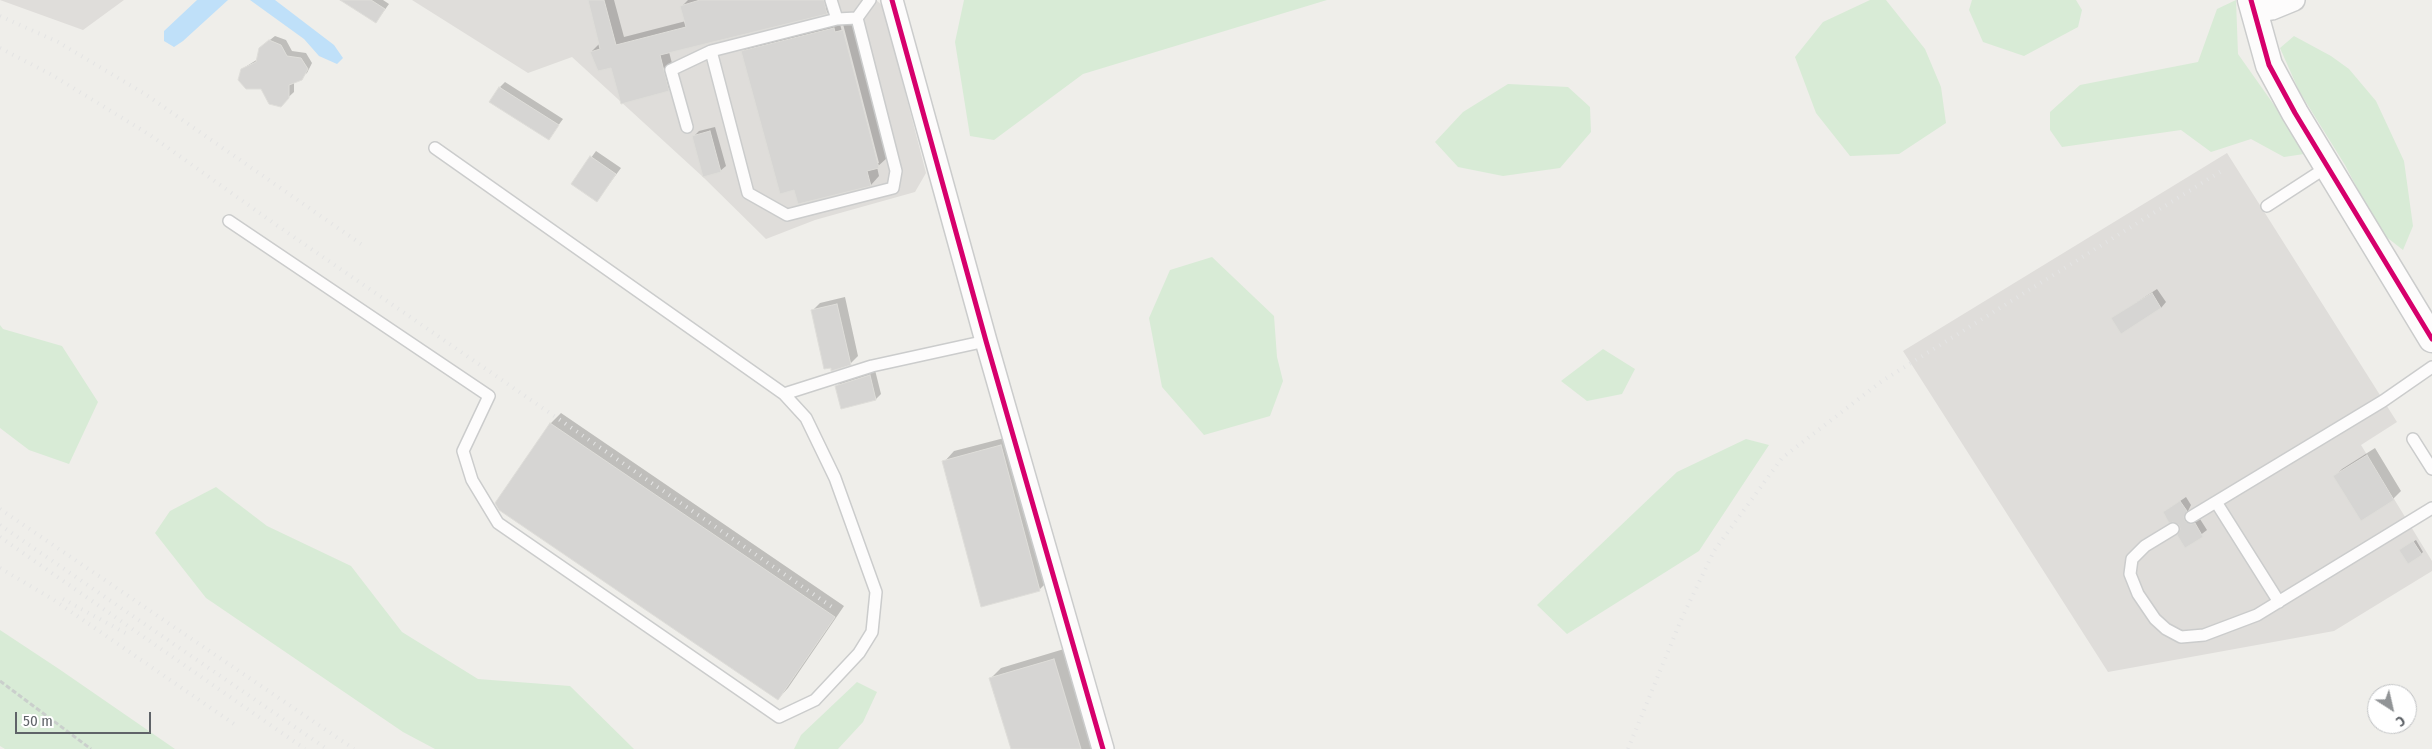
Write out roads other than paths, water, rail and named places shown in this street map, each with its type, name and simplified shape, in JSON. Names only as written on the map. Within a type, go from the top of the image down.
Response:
[{"type":"street","points":[[892,0],[986,341],[1103,749]]},
{"type":"street","points":[[2294,0],[2272,9],[2252,6],[2269,65],[2327,167],[2432,339]]},
{"type":"lane","points":[[831,0],[837,19]]},
{"type":"lane","points":[[857,18],[870,0]]},
{"type":"lane","points":[[686,127],[671,70],[711,51],[837,19],[857,18]]},
{"type":"lane","points":[[711,51],[748,193],[787,215],[893,188],[896,171],[857,18]]},
{"type":"lane","points":[[229,221],[489,396],[463,451],[472,480],[498,523],[779,717],[815,700],[859,653],[872,632],[876,592],[835,478],[806,418],[784,394],[435,148]]},
{"type":"lane","points":[[2267,206],[2327,167]]},
{"type":"lane","points":[[784,394],[872,366],[986,341]]},
{"type":"lane","points":[[2191,517],[2383,401],[2432,368]]},
{"type":"lane","points":[[2413,439],[2432,469]]},
{"type":"lane","points":[[2216,502],[2279,602]]},
{"type":"lane","points":[[2173,529],[2145,546],[2132,559],[2130,574],[2138,594],[2155,618],[2166,629],[2181,636],[2204,635],[2257,615],[2432,508]]},
{"type":"water","points":[[197,0],[228,0],[174,47],[164,41],[164,31]]},
{"type":"water","points":[[250,0],[275,0],[334,45],[343,58],[337,64],[319,56],[304,39]]},
{"type":"railway","points":[[0,16],[58,42],[145,94],[361,244]]},
{"type":"railway","points":[[0,48],[52,75],[150,135],[275,224],[832,607]]},
{"type":"railway","points":[[1628,749],[1681,620],[1714,551],[1782,458],[1882,381],[2223,170]]},
{"type":"railway","points":[[0,509],[354,749]]},
{"type":"railway","points":[[0,525],[327,749]]},
{"type":"railway","points":[[0,537],[305,749]]},
{"type":"railway","points":[[0,568],[54,600],[237,726]]},
{"type":"railway","points":[[63,599],[129,635]]}]
